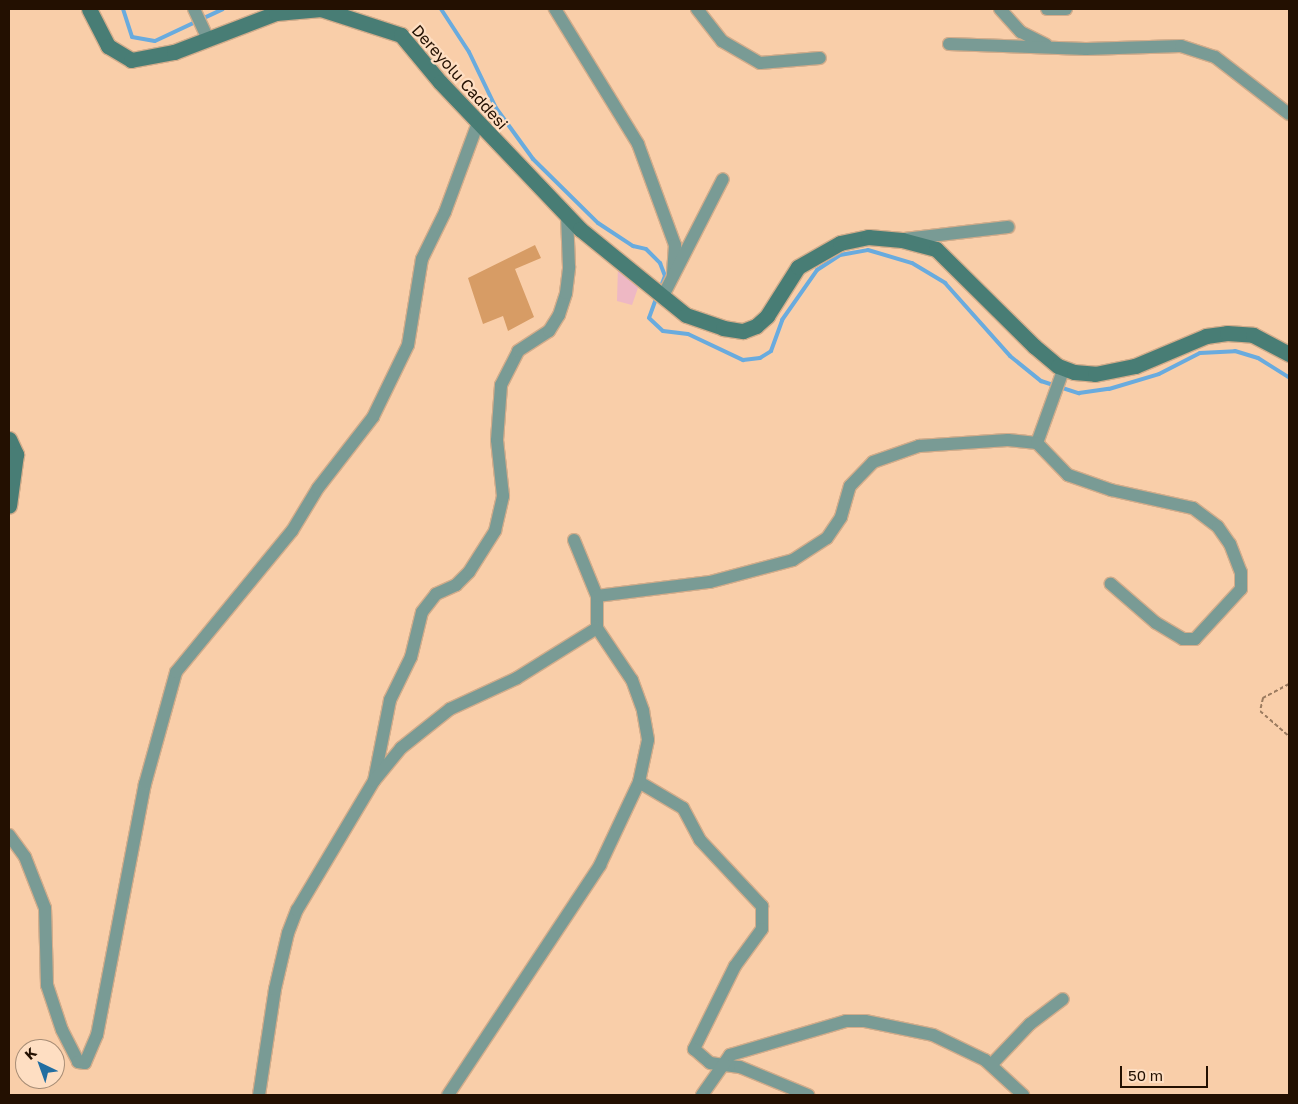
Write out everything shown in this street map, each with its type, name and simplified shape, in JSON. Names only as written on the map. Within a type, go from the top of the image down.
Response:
[{"type":"main road","name":"Dereyolu Caddesi","points":[[89,9],[108,46],[131,60],[174,52],[205,32],[276,13],[322,9],[363,21],[400,35],[478,123],[567,216],[686,315],[743,331],[767,316],[798,267],[820,252],[868,237],[902,240],[936,250],[1062,374]]},
{"type":"main road","points":[[1062,374],[1095,374],[1114,371],[1158,358],[1206,336],[1227,333],[1253,335],[1287,351]]},
{"type":"main road","points":[[9,438],[16,454],[9,506]]},
{"type":"street","points":[[194,9],[205,32]]},
{"type":"street","points":[[555,9],[638,144],[675,245],[673,276]]},
{"type":"street","points":[[697,9],[722,41],[760,63],[820,58]]},
{"type":"street","points":[[1000,9],[1004,17],[1021,32],[1050,48]]},
{"type":"street","points":[[1047,9],[1066,9]]},
{"type":"street","points":[[949,44],[1050,48],[1181,46],[1215,57],[1289,114]]},
{"type":"street","points":[[9,835],[26,857],[45,908],[47,985],[59,1021],[78,1062],[86,1063],[97,1035],[145,784],[176,672],[292,531],[318,488],[373,417],[408,345],[422,259],[445,212],[478,123]]},
{"type":"street","points":[[664,296],[723,179]]},
{"type":"street","points":[[374,781],[390,700],[411,657],[422,612],[436,594],[456,585],[469,572],[495,531],[503,496],[497,440],[500,385],[518,351],[549,330],[559,315],[566,293],[569,268],[567,216]]},
{"type":"street","points":[[902,240],[1008,227]]},
{"type":"street","points":[[1037,443],[1062,374]]},
{"type":"street","points":[[597,596],[710,582],[793,560],[827,538],[842,517],[850,486],[860,473],[893,452],[974,442],[1037,443],[1068,475],[1111,490],[1193,508],[1218,527],[1230,544],[1241,572],[1241,589],[1195,639],[1183,639],[1156,623],[1111,584]]},
{"type":"street","points":[[448,1095],[600,865],[639,782],[648,740],[643,711],[632,680],[598,628],[597,596],[574,540]]},
{"type":"street","points":[[259,1095],[275,989],[288,933],[297,910],[374,781],[401,748],[450,708],[517,678],[598,628]]},
{"type":"street","points":[[639,782],[683,808],[700,840],[762,906],[762,930],[735,966],[694,1049],[710,1063],[722,1063],[808,1095]]},
{"type":"street","points":[[991,1065],[1030,1024],[1063,999]]},
{"type":"street","points":[[702,1095],[722,1063],[754,1045],[846,1021],[865,1021],[933,1035],[991,1065],[1023,1095]]},
{"type":"path","points":[[1289,684],[1264,698],[1260,712],[1289,736]]},
{"type":"shaded area","points":[[618,266],[640,282],[632,305],[617,301]]},
{"type":"building","points":[[535,245],[541,258],[515,269],[534,317],[508,331],[503,316],[483,324],[468,278]]},
{"type":"waterway","points":[[123,9],[132,37],[155,41],[223,9]]},
{"type":"waterway","points":[[441,9],[469,52],[496,108],[533,159],[598,223],[633,246],[646,249],[660,263],[665,276],[660,289]]},
{"type":"waterway","points":[[657,296],[649,318],[663,331],[688,334],[743,360],[760,358],[771,351],[782,320],[817,270],[840,255],[868,250],[912,263],[945,283],[1010,356],[1041,381],[1079,393],[1109,389],[1159,374],[1200,353],[1235,351],[1258,358],[1289,377]]}]
